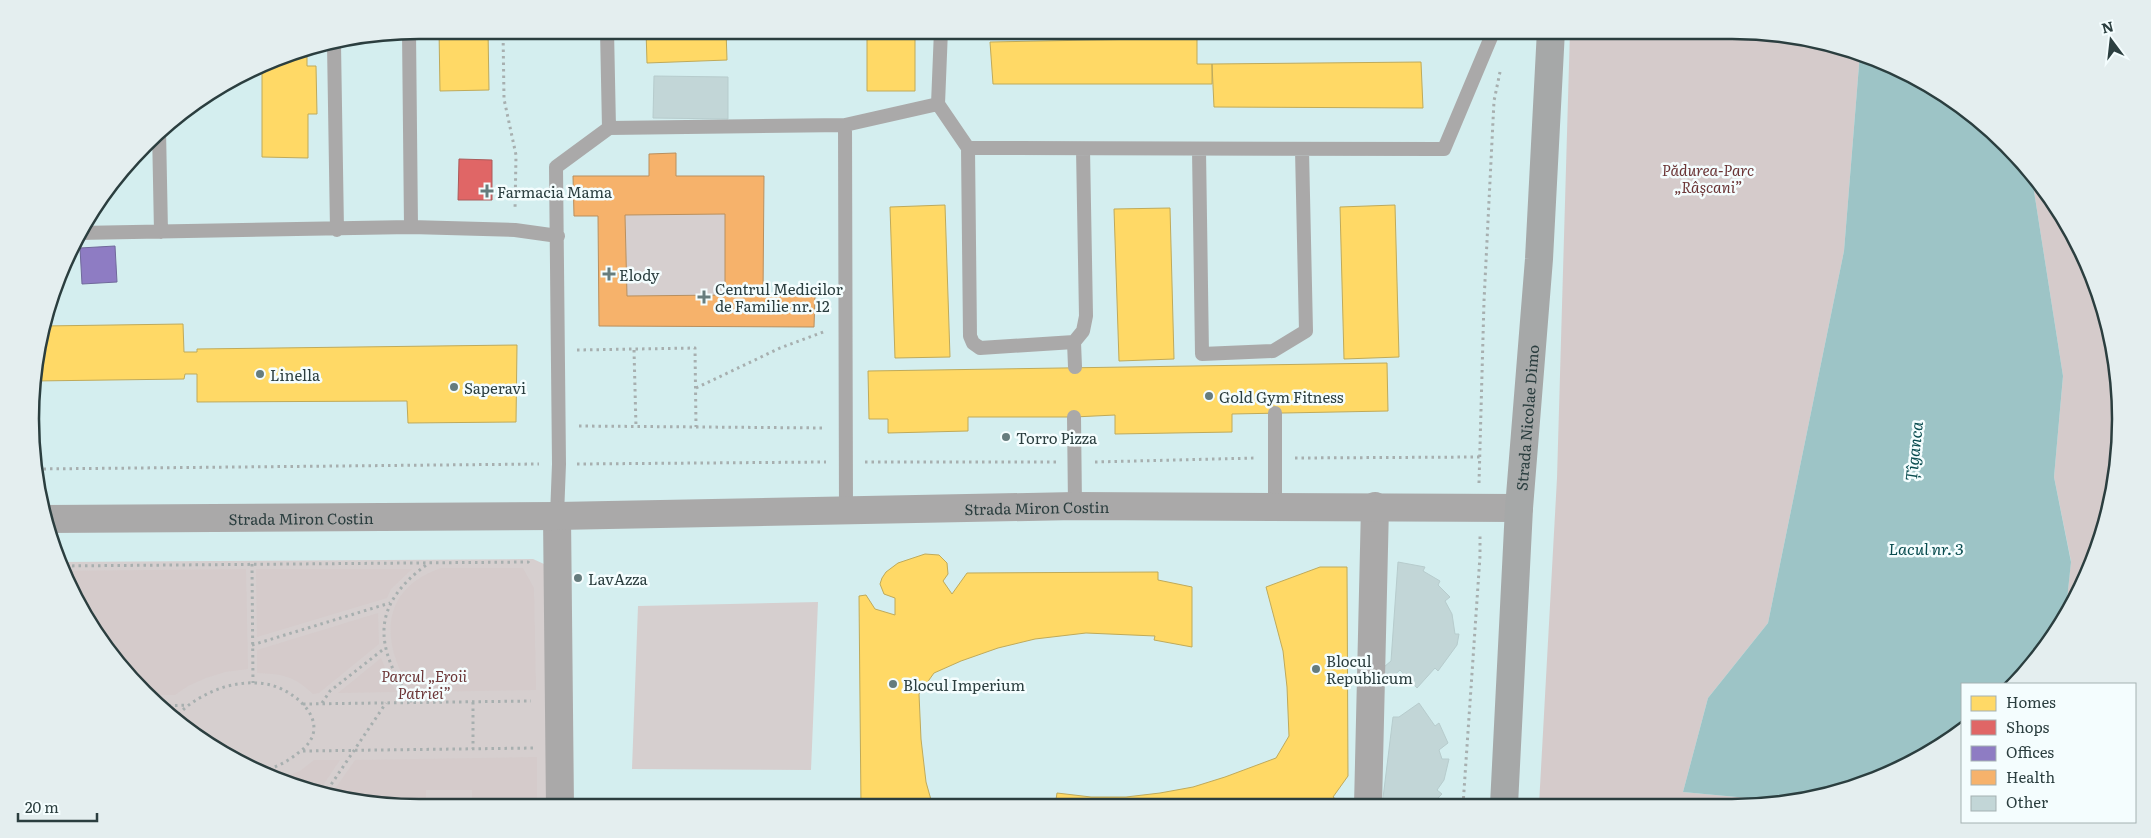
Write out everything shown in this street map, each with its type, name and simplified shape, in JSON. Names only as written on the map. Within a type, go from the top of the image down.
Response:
[{"type":"main road","name":"Strada Nicolae Dimo","points":[[1504,799],[1519,508],[1539,258],[1550,39]]},
{"type":"street","name":"Strada Miron Costin","points":[[53,519],[557,516],[846,512],[1075,506],[1519,508]]},
{"type":"street","points":[[1368,799],[1375,506]]},
{"type":"street","points":[[557,516],[560,799]]},
{"type":"lane","points":[[409,39],[411,227]]},
{"type":"lane","points":[[607,39],[609,128]]},
{"type":"lane","points":[[941,39],[938,104],[968,148],[970,336],[973,343],[980,348],[1074,342]]},
{"type":"lane","points":[[968,148],[1199,150],[1444,149],[1490,39]]},
{"type":"lane","points":[[334,49],[337,230]]},
{"type":"lane","points":[[557,516],[559,426],[556,167],[609,128],[845,126],[938,104]]},
{"type":"lane","points":[[845,126],[846,512]]},
{"type":"lane","points":[[160,140],[161,232]]},
{"type":"lane","points":[[1075,368],[1074,342],[1083,331],[1086,316],[1083,149]]},
{"type":"lane","points":[[1199,150],[1202,354],[1274,358],[1306,332],[1302,150]]},
{"type":"lane","points":[[88,233],[337,230],[411,227],[515,230],[558,236]]},
{"type":"lane","points":[[1275,413],[1275,506]]},
{"type":"lane","points":[[1074,418],[1075,506]]},
{"type":"path","points":[[503,39],[504,99],[516,155],[515,230]]},
{"type":"path","points":[[1463,799],[1480,556],[1479,507],[1484,301],[1494,101],[1501,65]]},
{"type":"path","points":[[696,388],[780,348],[846,325]]},
{"type":"path","points":[[558,350],[695,348],[696,427]]},
{"type":"path","points":[[634,350],[636,426]]},
{"type":"path","points":[[559,426],[847,428]]},
{"type":"path","points":[[42,468],[1075,462],[1480,456]]},
{"type":"path","points":[[68,566],[528,562],[534,568]]},
{"type":"path","points":[[412,702],[397,679],[385,648],[384,623],[390,603],[403,586],[429,563]]},
{"type":"path","points":[[252,564],[253,683]]},
{"type":"path","points":[[252,645],[390,603]]},
{"type":"path","points":[[322,704],[330,691],[385,648]]},
{"type":"path","points":[[179,714],[188,706],[217,689],[230,685],[253,683],[270,685],[283,690],[302,704],[309,712],[315,729],[314,739],[290,760],[268,768]]},
{"type":"path","points":[[302,704],[532,701]]},
{"type":"path","points":[[329,788],[386,702]]},
{"type":"path","points":[[473,702],[473,749]]},
{"type":"path","points":[[169,706],[188,706]]},
{"type":"path","points":[[302,751],[542,748]]},
{"type":"green space","name":"Pădurea-Parc „Râșcani”","points":[[1570,39],[1757,40],[1806,46],[1859,61],[1844,251],[1768,623],[1708,698],[1683,792],[1751,798],[1539,799],[1557,478]]},
{"type":"green space","points":[[2033,187],[2061,229],[2083,273],[2099,321],[2109,369],[2112,419],[2109,469],[2105,493],[2092,541],[2067,598],[2071,561],[2054,477],[2063,376]]},
{"type":"green space","points":[[725,214],[725,295],[627,296],[625,215]]},
{"type":"green space","name":"Parcul „Eroii Patriei”","points":[[533,559],[544,564],[550,799],[419,799],[369,796],[345,792],[297,779],[251,760],[188,721],[168,705],[133,670],[117,650],[90,609],[67,562]]},
{"type":"green space","points":[[441,568],[523,568],[534,588],[536,690],[412,692],[402,674],[395,655],[391,637],[391,620],[396,604],[406,590],[420,578]]},
{"type":"green space","points":[[246,569],[248,669],[225,672],[206,678],[188,686],[175,695],[157,695],[133,670],[103,630],[71,571]]},
{"type":"green space","points":[[256,569],[412,569],[391,589],[387,598],[257,637]]},
{"type":"green space","points":[[818,602],[811,770],[632,769],[638,606]]},
{"type":"green space","points":[[378,613],[379,644],[319,693],[313,694],[300,683],[288,677],[257,673],[257,650]]},
{"type":"green space","points":[[381,658],[392,685],[397,692],[338,693]]},
{"type":"green space","points":[[537,757],[537,799],[472,799],[472,790],[426,790],[426,799],[419,799],[369,796],[335,789],[355,760]]},
{"type":"green space","points":[[314,760],[340,760],[322,786],[288,776],[300,771]]},
{"type":"water","name":"Lacul nr. 3","points":[[1859,61],[1900,78],[1963,117],[2001,150],[2033,187],[2063,376],[2054,477],[2071,562],[2067,598],[2034,650],[2006,683],[1961,683],[1961,722],[1900,760],[1854,779],[1806,792],[1782,796],[1751,798],[1683,792],[1708,698],[1768,623],[1844,251]]},
{"type":"building: Homes","points":[[439,39],[488,39],[489,90],[440,91]]},
{"type":"building: Homes","points":[[646,39],[726,39],[727,60],[647,63]]},
{"type":"building: Homes","points":[[867,39],[915,39],[915,91],[867,91]]},
{"type":"building: Homes","points":[[1197,39],[1197,64],[1212,64],[1212,84],[993,84],[990,42]]},
{"type":"building: Homes","points":[[307,56],[307,66],[316,66],[317,114],[308,114],[308,158],[262,157],[262,73]]},
{"type":"building: Homes","points":[[1421,62],[1423,108],[1214,107],[1212,64]]},
{"type":"building: Homes","points":[[945,205],[950,357],[895,358],[890,207]]},
{"type":"building: Homes","points":[[1395,205],[1399,357],[1344,359],[1340,207]]},
{"type":"building: Homes","points":[[1170,208],[1174,359],[1119,361],[1114,209]]},
{"type":"building: Homes","points":[[183,324],[184,352],[197,352],[197,349],[517,345],[516,422],[408,423],[407,401],[197,402],[197,374],[185,374],[184,379],[41,381],[51,326]]},
{"type":"building: Homes","points":[[1387,363],[1388,411],[1232,414],[1232,432],[1115,434],[1115,415],[968,417],[968,431],[888,433],[888,419],[869,419],[868,371]]},
{"type":"building: Homes","name":"Blocul Imperium","points":[[925,554],[939,555],[947,563],[948,574],[943,581],[952,594],[967,573],[1158,572],[1158,580],[1192,587],[1192,647],[1154,640],[1155,636],[1086,633],[1035,639],[998,648],[934,673],[919,694],[921,739],[926,782],[931,799],[861,799],[859,596],[866,595],[875,609],[895,615],[895,598],[884,594],[880,584],[886,572],[898,563]]},
{"type":"building: Homes","name":"Blocul Republicum","points":[[1320,567],[1347,567],[1348,776],[1333,797],[1336,799],[1056,799],[1057,793],[1091,797],[1126,797],[1193,787],[1276,758],[1289,736],[1287,687],[1283,651],[1266,587]]},
{"type":"building: Shops","points":[[459,159],[492,160],[492,200],[458,200]]},
{"type":"building: Offices","points":[[115,246],[117,282],[82,284],[80,248]]},
{"type":"building: Health","points":[[676,153],[676,176],[764,176],[763,296],[815,295],[814,327],[599,326],[598,216],[574,216],[573,176],[649,176],[649,154]],"holes":[[[725,214],[725,295],[627,296],[625,215]]]},
{"type":"building: Other","points":[[654,76],[728,77],[728,119],[653,118]]},
{"type":"building: Other","points":[[1398,562],[1425,567],[1423,571],[1440,581],[1438,585],[1450,597],[1445,601],[1452,614],[1455,634],[1459,634],[1457,645],[1438,671],[1435,668],[1417,688],[1400,670],[1387,682],[1378,672],[1391,661]]},
{"type":"building: Other","points":[[1419,703],[1435,726],[1439,723],[1448,743],[1439,750],[1442,759],[1449,759],[1444,780],[1437,790],[1442,794],[1437,799],[1383,799],[1393,717],[1399,717]]},
{"type":"place","name":"Farmacia Mama","points":[[487,191]]},
{"type":"place","name":"Elody","points":[[609,274]]},
{"type":"place","name":"Centrul Medicilor de Familie nr. 12","points":[[704,297]]},
{"type":"place","name":"Linella","points":[[260,374]]},
{"type":"place","name":"Saperavi","points":[[454,387]]},
{"type":"place","name":"Gold Gym Fitness","points":[[1209,396]]},
{"type":"place","name":"Torro Pizza","points":[[1006,437]]},
{"type":"place","name":"LavAzza","points":[[578,578]]},
{"type":"place","name":"Blocul Republicum","points":[[1316,669]]},
{"type":"place","name":"Blocul Imperium","points":[[893,684]]},
{"type":"water label","name":"Țîganca","points":[[1913,451]]}]
